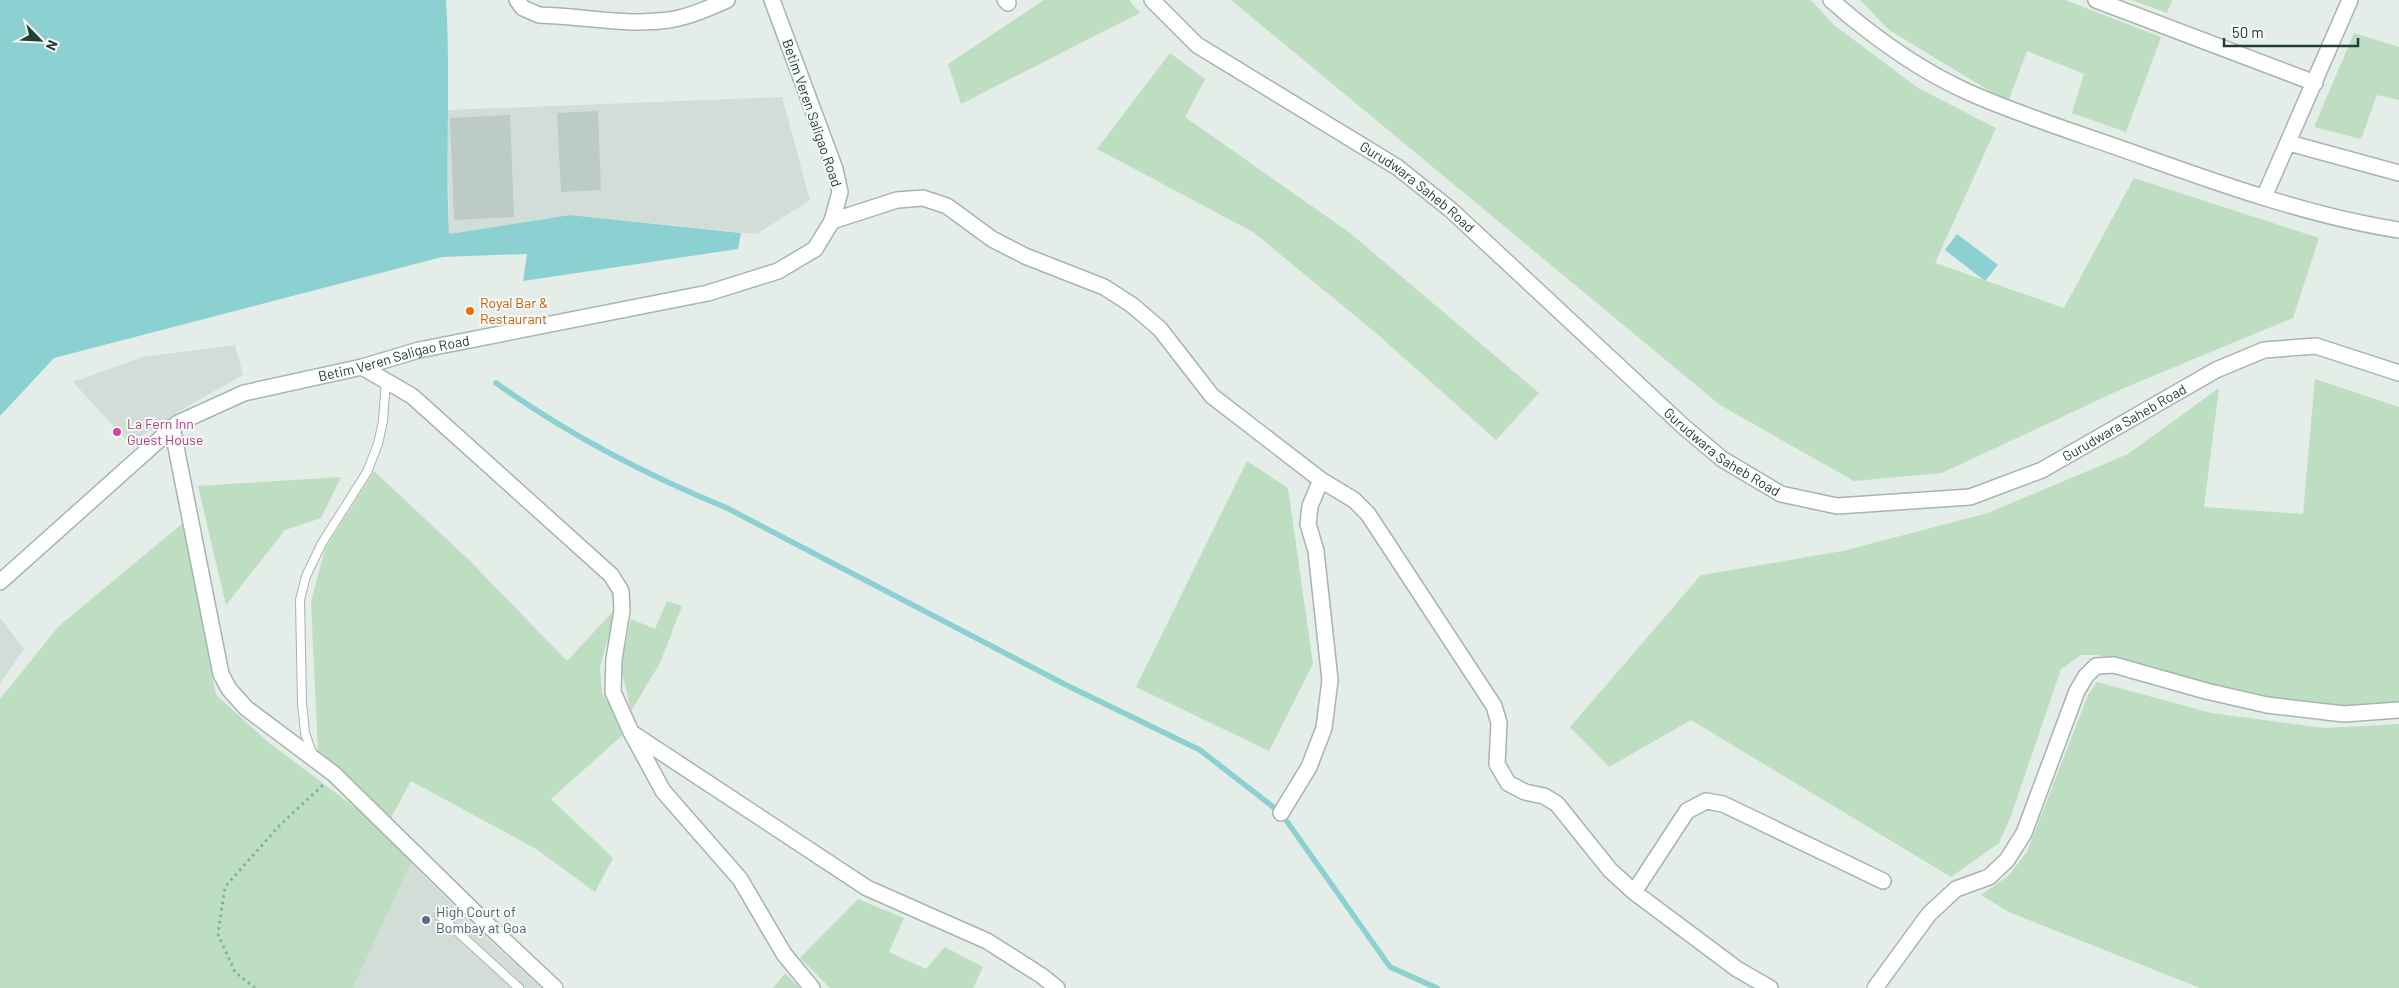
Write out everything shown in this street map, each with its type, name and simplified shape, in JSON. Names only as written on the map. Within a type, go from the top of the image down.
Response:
[{"type":"street","points":[[517,0],[523,8],[539,14],[646,22],[686,16],[727,0]]},
{"type":"street","name":"Betim Veren Saligao Road","points":[[0,582],[178,423],[244,393],[362,367],[419,350],[716,290],[778,271],[815,249],[832,221],[840,192],[835,169],[772,0]]},
{"type":"street","name":"Gurudwara Saheb Road","points":[[1152,0],[1197,45],[1397,166],[1451,210],[1683,426],[1722,459],[1781,494],[1837,506],[1970,497],[2042,470],[2216,370],[2264,350],[2316,346],[2399,373]]},
{"type":"street","points":[[1831,0],[1872,36],[1966,91],[2019,114],[2264,197],[2369,226],[2399,230]]},
{"type":"street","points":[[2096,0],[2315,83]]},
{"type":"street","points":[[2264,197],[2350,0]]},
{"type":"street","points":[[2288,143],[2399,173]]},
{"type":"street","points":[[832,221],[897,200],[923,198],[947,206],[992,239],[1025,256],[1104,287],[1132,305],[1160,329],[1212,396],[1321,480],[1354,500],[1368,514],[1494,706],[1499,723],[1496,764],[1508,783],[1524,792],[1544,796],[1558,804],[1610,870],[1634,892],[1737,969],[1770,988]]},
{"type":"street","points":[[362,367],[412,396],[611,575],[621,591],[622,611],[614,659],[613,692],[631,732],[662,791],[740,879],[756,902],[784,954],[812,988]]},
{"type":"street","points":[[172,428],[221,674],[229,690],[246,708],[334,774],[555,988]]},
{"type":"street","points":[[1281,813],[1309,767],[1324,728],[1330,680],[1316,551],[1308,524],[1310,506],[1321,480]]},
{"type":"street","points":[[1875,988],[1929,914],[1956,889],[1989,876],[2007,860],[2024,833],[2078,692],[2086,676],[2096,666],[2114,665],[2206,692],[2267,705],[2344,714],[2399,710]]},
{"type":"street","points":[[631,732],[867,888],[987,941],[1042,976],[1056,988]]},
{"type":"street","points":[[1634,892],[1687,811],[1706,801],[1723,804],[1883,881]]},
{"type":"lane","points":[[315,760],[305,733],[302,703],[300,600],[306,576],[322,543],[367,472],[378,444],[383,421],[386,380]]},
{"type":"lane","points":[[439,915],[519,988]]},
{"type":"path","points":[[255,988],[235,972],[218,934],[225,888],[280,826],[334,774]]},
{"type":"shaded area","points":[[782,97],[810,200],[757,234],[570,215],[449,234],[447,110]]},
{"type":"shaded area","points":[[235,345],[243,375],[186,407],[130,444],[73,382],[143,357]]},
{"type":"shaded area","points":[[0,618],[24,649],[0,683]]},
{"type":"shaded area","name":"High Court of Bombay at Goa","points":[[411,863],[480,932],[541,988],[353,988]]},
{"type":"green space","points":[[1044,0],[1129,0],[1140,13],[961,104],[948,64]]},
{"type":"green space","points":[[1231,0],[1811,0],[1834,25],[1918,88],[1996,128],[1935,263],[2064,308],[2134,178],[2319,238],[2293,318],[2124,388],[1942,473],[1854,481],[1720,405]]},
{"type":"green space","points":[[1860,0],[2065,0],[2161,37],[2126,132],[2072,113],[2084,74],[2027,51],[2008,102],[1889,30]]},
{"type":"green space","points":[[2131,0],[2172,0],[2167,13]]},
{"type":"green space","points":[[2354,33],[2399,47],[2399,100],[2377,95],[2361,139],[2314,127]]},
{"type":"green space","points":[[1170,53],[1205,79],[1185,117],[1350,233],[1539,393],[1496,440],[1376,333],[1253,232],[1097,149]]},
{"type":"green space","points":[[2315,379],[2399,407],[2399,702],[2344,707],[2260,697],[2097,655],[2081,655],[2061,669],[2011,816],[1999,843],[1951,877],[1691,720],[1609,767],[1570,727],[1701,575],[1843,551],[1988,513],[2128,454],[2219,388],[2204,507],[2303,514]]},
{"type":"green space","points":[[1247,461],[1288,488],[1313,664],[1269,751],[1136,687]]},
{"type":"green space","points":[[374,471],[470,561],[567,661],[616,608],[600,667],[602,693],[626,732],[551,799],[613,858],[595,892],[536,849],[411,781],[391,818],[318,752],[311,602],[325,549]]},
{"type":"green space","points":[[341,477],[321,518],[285,530],[226,605],[198,486]]},
{"type":"green space","points":[[183,523],[216,695],[268,742],[388,832],[411,863],[353,988],[0,988],[0,699],[59,626]]},
{"type":"green space","points":[[667,601],[682,606],[660,663],[631,711],[621,667],[631,619],[655,629]]},
{"type":"green space","points":[[2097,682],[2211,713],[2324,728],[2399,724],[2399,988],[2200,988],[2009,912],[1981,895],[2008,876],[2027,852],[2088,695]]},
{"type":"green space","points":[[858,899],[904,918],[889,952],[926,969],[945,947],[983,967],[973,988],[830,988],[800,958]]},
{"type":"green space","points":[[785,973],[800,988],[773,988]]},
{"type":"water","points":[[0,0],[446,0],[449,234],[570,215],[741,233],[738,249],[523,281],[527,254],[442,257],[54,358],[0,416]]},
{"type":"water","points":[[1957,234],[1998,265],[1985,281],[1945,250]]},
{"type":"building","points":[[598,111],[601,190],[561,192],[557,113]]},
{"type":"building","points":[[510,115],[514,217],[454,220],[450,118]]},
{"type":"waterway","points":[[496,383],[523,402],[608,452],[667,482],[727,508],[1064,684],[1200,750],[1281,813],[1390,967],[1437,988]]},
{"type":"place","name":"Royal Bar & Restaurant","points":[[470,311]]},
{"type":"place","name":"La Fern Inn Guest House","points":[[117,432]]},
{"type":"place","name":"High Court of Bombay at Goa","points":[[426,920]]}]
